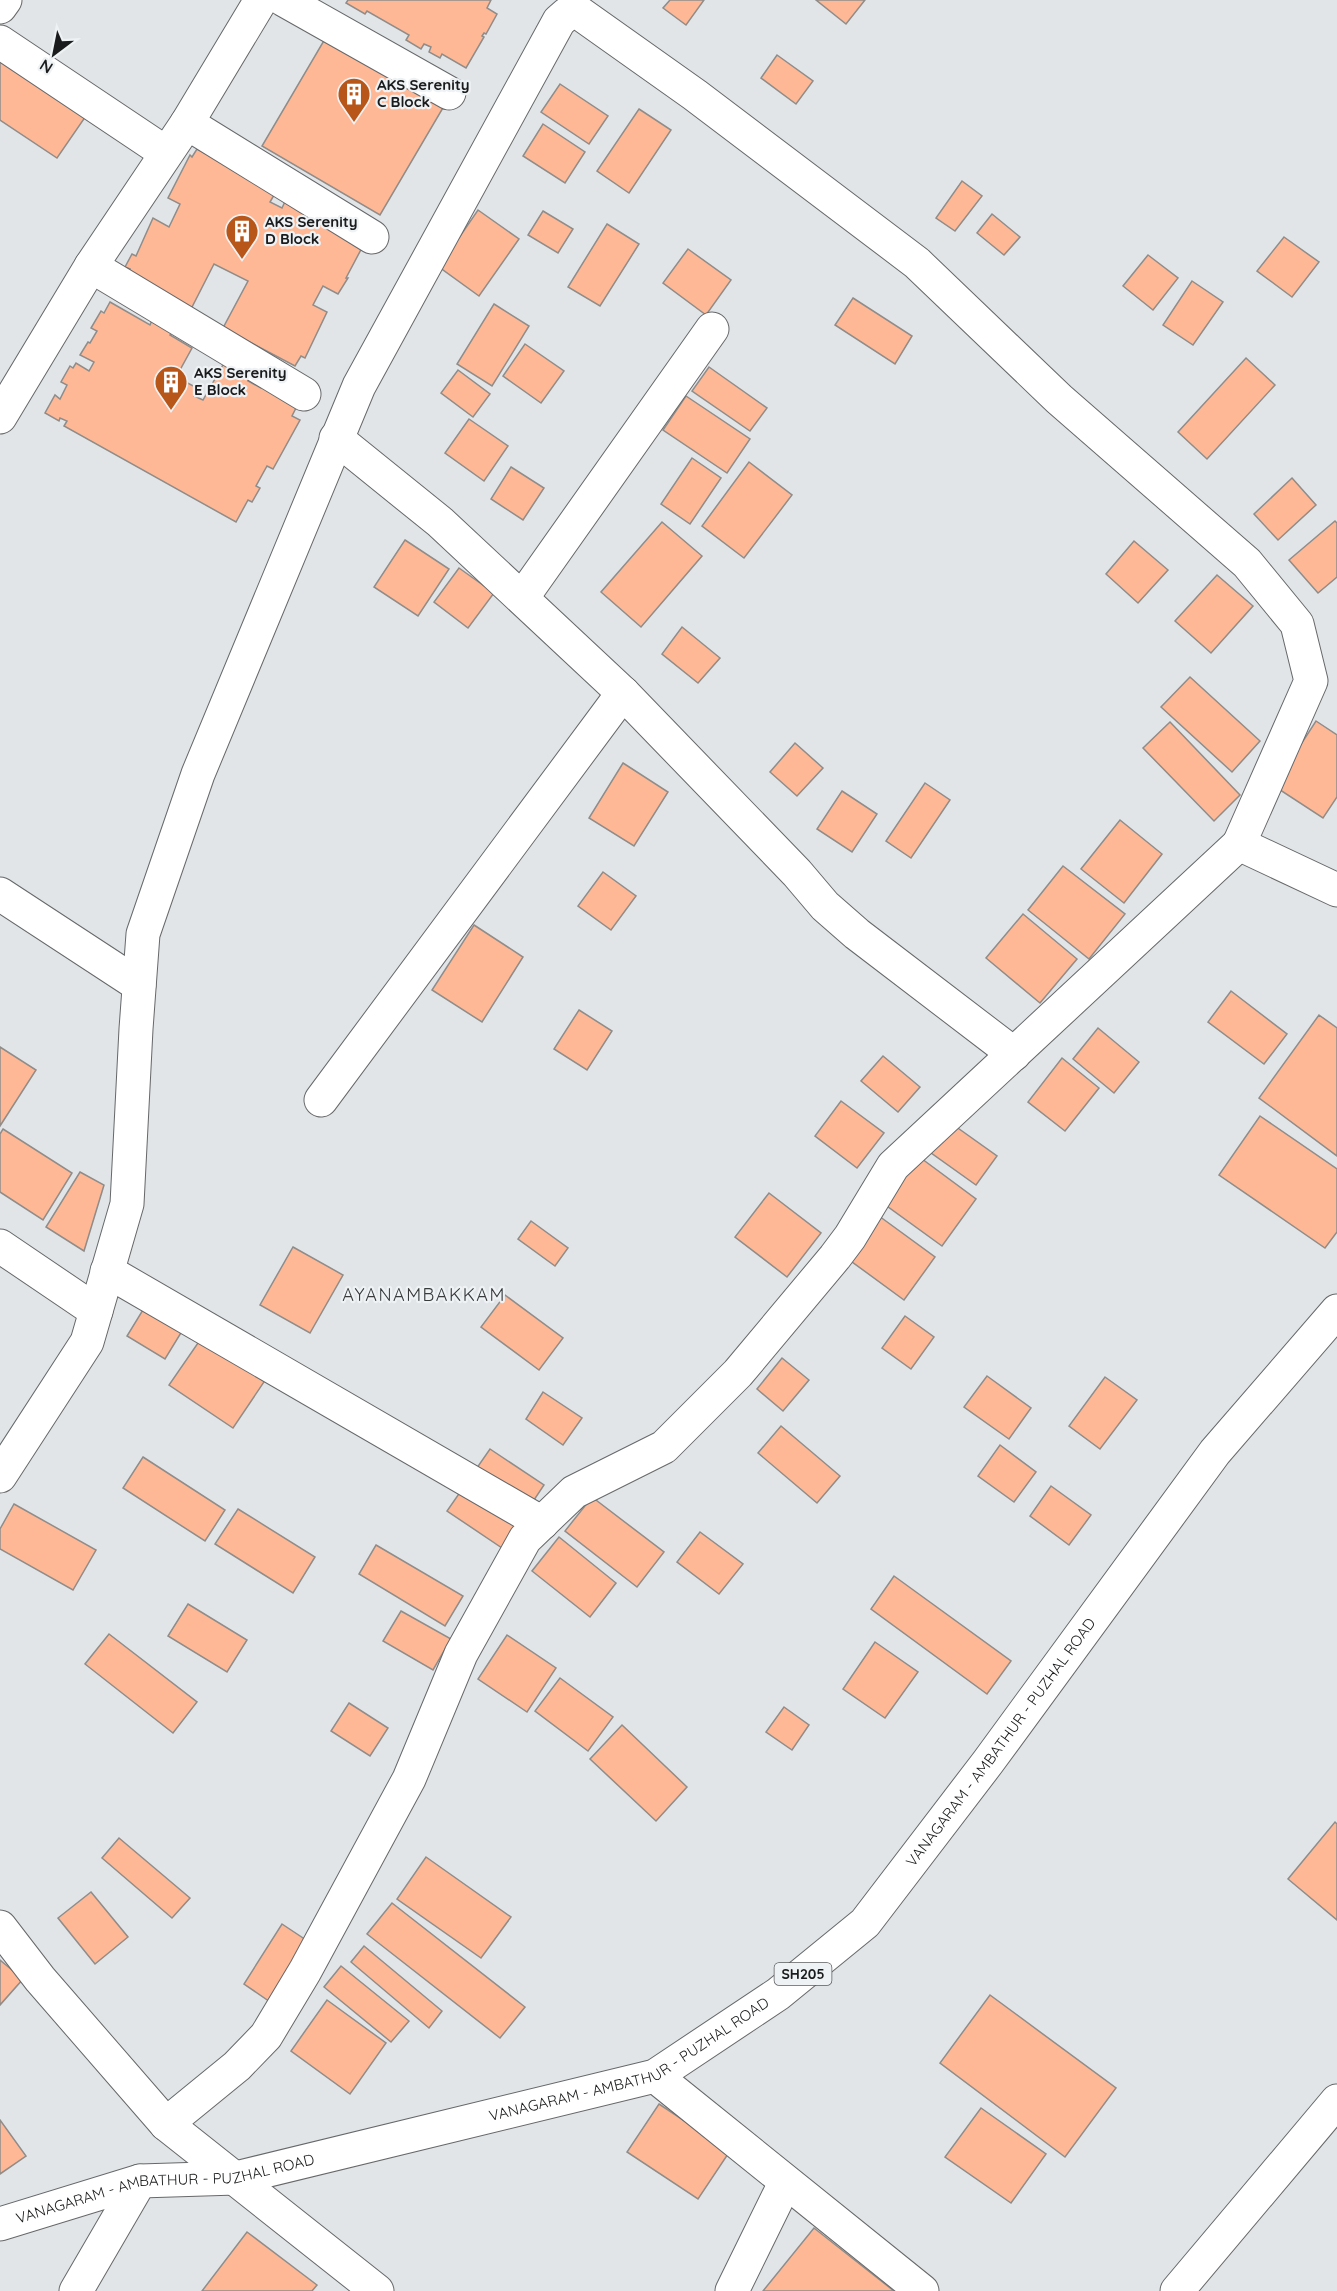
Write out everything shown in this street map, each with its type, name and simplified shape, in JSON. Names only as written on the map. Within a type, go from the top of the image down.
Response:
[{"type":"street","points":[[0,7],[5,0]]},
{"type":"street","points":[[0,417],[91,266],[187,123],[261,0]]},
{"type":"street","points":[[284,0],[449,93]]},
{"type":"street","points":[[0,1476],[87,1342],[127,1204],[143,934],[198,774],[359,386],[559,21],[567,14],[578,12],[694,94],[917,263],[1059,399],[1247,563],[1297,624],[1311,681],[1239,844],[893,1166],[850,1237],[835,1257],[738,1372],[664,1447],[574,1492],[525,1539],[461,1654],[409,1779],[305,1971],[266,2036],[237,2066],[166,2124]]},
{"type":"street","points":[[0,42],[166,153]]},
{"type":"street","points":[[187,123],[372,237]]},
{"type":"street","points":[[91,266],[304,394]]},
{"type":"street","points":[[522,598],[712,329]]},
{"type":"street","points":[[336,438],[440,522],[623,693],[797,873],[825,906],[857,934],[1014,1054]]},
{"type":"street","points":[[321,1100],[623,693]]},
{"type":"street","points":[[1239,844],[1337,890]]},
{"type":"street","points":[[0,894],[139,985]]},
{"type":"street","points":[[0,1246],[96,1311]]},
{"type":"street","points":[[108,1271],[542,1523]]},
{"type":"street","name":"VANAGARAM - AMBATHUR - PUZHAL ROAD","points":[[0,2224],[140,2181],[236,2178],[655,2076],[778,1994],[866,1923],[988,1762],[1215,1452],[1337,1311]]},
{"type":"street","points":[[0,1927],[40,1979],[166,2124],[376,2291]]},
{"type":"street","points":[[655,2076],[785,2183],[922,2291]]},
{"type":"street","points":[[1177,2291],[1337,2101]]},
{"type":"street","points":[[76,2291],[140,2181]]},
{"type":"street","points":[[732,2291],[785,2183]]},
{"type":"building","points":[[348,0],[491,0],[487,8],[497,14],[486,34],[482,36],[484,37],[466,68],[442,54],[440,58],[429,52],[431,47],[424,44],[421,49],[406,40],[409,35],[367,11],[365,14],[346,3]]},
{"type":"building","points":[[670,0],[704,0],[686,25],[663,8]]},
{"type":"building","points":[[816,0],[865,0],[846,24]]},
{"type":"building","name":"AKS Serenity C Block","points":[[329,32],[447,101],[380,215],[262,146]]},
{"type":"building","points":[[777,55],[813,81],[796,104],[761,78]]},
{"type":"building","points":[[4,57],[88,113],[57,158],[0,120],[0,63]]},
{"type":"building","points":[[560,84],[608,116],[589,144],[541,112]]},
{"type":"building","points":[[639,109],[671,130],[629,193],[597,171]]},
{"type":"building","points":[[543,124],[585,152],[565,183],[523,156]]},
{"type":"building","name":"AKS Serenity D Block","points":[[197,149],[277,190],[270,202],[282,208],[288,195],[365,242],[338,294],[323,286],[313,305],[327,312],[305,358],[301,356],[295,366],[223,328],[248,281],[214,264],[190,311],[125,278],[130,269],[125,267],[132,254],[136,256],[153,218],[169,227],[180,204],[168,198],[190,155],[192,157]]},
{"type":"building","points":[[962,181],[982,196],[955,231],[936,218]]},
{"type":"building","points":[[478,210],[519,239],[479,296],[439,267]]},
{"type":"building","points":[[543,211],[573,229],[558,253],[528,235]]},
{"type":"building","points":[[992,214],[1020,237],[1004,255],[977,233]]},
{"type":"building","points":[[607,224],[639,244],[600,306],[568,287]]},
{"type":"building","points":[[1284,237],[1319,262],[1292,297],[1257,271]]},
{"type":"building","points":[[688,249],[731,280],[706,315],[663,283]]},
{"type":"building","points":[[1148,255],[1178,278],[1153,310],[1123,286]]},
{"type":"building","points":[[1192,281],[1223,302],[1193,345],[1163,325]]},
{"type":"building","points":[[853,298],[912,336],[895,364],[835,325]]},
{"type":"building","name":"AKS Serenity E Block","points":[[110,302],[150,325],[152,320],[172,332],[170,335],[192,348],[174,381],[180,384],[182,380],[199,389],[194,396],[203,400],[224,363],[250,377],[248,381],[261,388],[264,383],[296,408],[292,416],[300,420],[273,469],[267,466],[256,486],[260,488],[252,502],[248,500],[236,522],[64,426],[67,421],[60,418],[59,421],[45,413],[55,395],[60,399],[67,385],[61,382],[70,366],[73,368],[76,363],[89,371],[94,362],[80,355],[97,331],[91,328],[101,311],[104,313]]},
{"type":"building","points":[[494,304],[529,326],[492,386],[457,364]]},
{"type":"building","points":[[525,344],[564,371],[541,403],[503,376]]},
{"type":"building","points":[[1246,358],[1275,385],[1207,459],[1178,432]]},
{"type":"building","points":[[709,367],[767,408],[750,431],[692,391]]},
{"type":"building","points":[[458,370],[490,394],[473,417],[441,393]]},
{"type":"building","points":[[686,396],[750,439],[727,473],[663,430]]},
{"type":"building","points":[[469,419],[508,446],[484,481],[445,453]]},
{"type":"building","points":[[692,458],[721,478],[690,524],[661,504]]},
{"type":"building","points":[[749,462],[792,495],[744,558],[702,526]]},
{"type":"building","points":[[511,467],[544,488],[523,520],[491,499]]},
{"type":"building","points":[[1292,478],[1316,505],[1278,540],[1254,514]]},
{"type":"building","points":[[1335,521],[1337,523],[1337,577],[1318,593],[1289,560]]},
{"type":"building","points":[[662,522],[702,556],[641,627],[601,592]]},
{"type":"building","points":[[405,540],[449,569],[418,616],[374,587]]},
{"type":"building","points":[[1134,541],[1168,570],[1138,603],[1106,574]]},
{"type":"building","points":[[459,568],[494,593],[468,628],[434,602]]},
{"type":"building","points":[[1217,575],[1253,606],[1211,653],[1175,621]]},
{"type":"building","points":[[682,627],[720,658],[698,683],[662,654]]},
{"type":"building","points":[[1190,677],[1260,741],[1232,772],[1161,707]]},
{"type":"building","points":[[1316,721],[1337,735],[1337,797],[1323,818],[1274,786]]},
{"type":"building","points":[[1170,722],[1240,795],[1214,821],[1143,748]]},
{"type":"building","points":[[795,743],[823,768],[797,796],[770,772]]},
{"type":"building","points":[[623,763],[668,792],[634,846],[589,818]]},
{"type":"building","points":[[925,783],[950,800],[911,858],[886,841]]},
{"type":"building","points":[[842,791],[877,814],[852,852],[817,829]]},
{"type":"building","points":[[1120,820],[1162,854],[1124,903],[1081,869]]},
{"type":"building","points":[[1063,866],[1125,914],[1089,959],[1028,910]]},
{"type":"building","points":[[603,872],[636,896],[611,930],[578,906]]},
{"type":"building","points":[[1023,914],[1077,959],[1040,1003],[986,958]]},
{"type":"building","points":[[474,925],[523,957],[482,1022],[432,990]]},
{"type":"building","points":[[1231,991],[1287,1034],[1264,1064],[1208,1022]]},
{"type":"building","points":[[579,1010],[612,1031],[587,1070],[554,1049]]},
{"type":"building","points":[[1319,1015],[1337,1028],[1337,1156],[1259,1098]]},
{"type":"building","points":[[1098,1028],[1139,1062],[1114,1093],[1073,1059]]},
{"type":"building","points":[[0,1047],[36,1070],[0,1126]]},
{"type":"building","points":[[883,1056],[920,1087],[898,1112],[861,1081]]},
{"type":"building","points":[[1062,1058],[1099,1088],[1065,1131],[1028,1102]]},
{"type":"building","points":[[841,1101],[884,1133],[857,1168],[815,1136]]},
{"type":"building","points":[[1260,1116],[1337,1169],[1337,1232],[1325,1248],[1219,1175]]},
{"type":"building","points":[[948,1121],[997,1156],[976,1185],[927,1150]]},
{"type":"building","points":[[3,1129],[72,1173],[43,1220],[0,1192],[0,1134]]},
{"type":"building","points":[[914,1153],[976,1199],[942,1246],[880,1201]]},
{"type":"building","points":[[80,1172],[104,1185],[84,1251],[46,1227]]},
{"type":"building","points":[[769,1193],[821,1233],[787,1277],[735,1237]]},
{"type":"building","points":[[879,1216],[935,1257],[904,1300],[848,1259]]},
{"type":"building","points":[[531,1221],[568,1248],[555,1266],[518,1239]]},
{"type":"building","points":[[293,1247],[343,1275],[310,1333],[260,1305]]},
{"type":"building","points":[[505,1295],[563,1338],[539,1370],[481,1327]]},
{"type":"building","points":[[149,1300],[187,1323],[165,1359],[127,1336]]},
{"type":"building","points":[[905,1316],[934,1337],[911,1369],[882,1348]]},
{"type":"building","points":[[209,1327],[272,1370],[233,1428],[169,1385]]},
{"type":"building","points":[[782,1358],[809,1380],[783,1411],[757,1389]]},
{"type":"building","points":[[987,1376],[1031,1408],[1009,1439],[964,1407]]},
{"type":"building","points":[[1105,1377],[1137,1400],[1100,1449],[1069,1426]]},
{"type":"building","points":[[543,1392],[582,1418],[563,1445],[526,1419]]},
{"type":"building","points":[[781,1426],[840,1476],[817,1503],[758,1453]]},
{"type":"building","points":[[1000,1445],[1036,1472],[1014,1502],[978,1476]]},
{"type":"building","points":[[490,1449],[544,1485],[502,1548],[447,1511]]},
{"type":"building","points":[[143,1457],[225,1510],[205,1541],[123,1488]]},
{"type":"building","points":[[1051,1486],[1091,1515],[1069,1545],[1030,1516]]},
{"type":"building","points":[[592,1497],[664,1552],[637,1587],[565,1531]]},
{"type":"building","points":[[14,1504],[96,1550],[73,1590],[0,1549],[0,1529]]},
{"type":"building","points":[[238,1509],[315,1557],[293,1593],[215,1544]]},
{"type":"building","points":[[700,1532],[743,1564],[719,1594],[677,1562]]},
{"type":"building","points":[[559,1537],[616,1583],[590,1617],[532,1571]]},
{"type":"building","points":[[376,1545],[463,1596],[445,1626],[359,1574]]},
{"type":"building","points":[[894,1576],[1011,1661],[987,1694],[871,1609]]},
{"type":"building","points":[[188,1604],[247,1640],[227,1672],[168,1636]]},
{"type":"building","points":[[401,1611],[451,1639],[433,1670],[383,1641]]},
{"type":"building","points":[[109,1634],[197,1702],[173,1733],[85,1664]]},
{"type":"building","points":[[507,1635],[556,1668],[527,1712],[478,1679]]},
{"type":"building","points":[[875,1642],[918,1672],[885,1718],[843,1689]]},
{"type":"building","points":[[560,1678],[613,1717],[588,1751],[535,1711]]},
{"type":"building","points":[[349,1703],[388,1728],[370,1756],[331,1731]]},
{"type":"building","points":[[784,1707],[809,1725],[792,1750],[766,1732]]},
{"type":"building","points":[[622,1725],[687,1787],[656,1821],[590,1759]]},
{"type":"building","points":[[1335,1822],[1337,1824],[1337,1920],[1288,1879]]},
{"type":"building","points":[[119,1838],[190,1898],[172,1918],[102,1858]]},
{"type":"building","points":[[426,1857],[511,1917],[481,1958],[397,1899]]},
{"type":"building","points":[[91,1892],[128,1937],[95,1964],[58,1918]]},
{"type":"building","points":[[392,1903],[525,2007],[500,2038],[367,1934]]},
{"type":"building","points":[[282,1924],[315,1946],[276,2006],[244,1984]]},
{"type":"building","points":[[364,1946],[442,2011],[429,2028],[351,1962]]},
{"type":"building","points":[[0,1960],[23,1979],[0,2005]]},
{"type":"building","points":[[341,1966],[409,2021],[391,2042],[324,1987]]},
{"type":"building","points":[[990,1995],[1116,2088],[1065,2157],[940,2063]]},
{"type":"building","points":[[327,2000],[386,2043],[350,2094],[291,2051]]},
{"type":"building","points":[[659,2104],[730,2151],[698,2199],[627,2152]]},
{"type":"building","points":[[981,2108],[1046,2154],[1011,2203],[945,2157]]},
{"type":"building","points":[[0,2120],[26,2156],[0,2174]]},
{"type":"building","points":[[814,2228],[894,2291],[763,2291]]},
{"type":"building","points":[[247,2232],[317,2285],[312,2291],[202,2291]]},
{"type":"place","name":"AKS Serenity C Block","points":[[354,123]]},
{"type":"place","name":"AKS Serenity D Block","points":[[242,260]]},
{"type":"place","name":"AKS Serenity E Block","points":[[171,411]]},
{"type":"district","name":"AYANAMBAKKAM","points":[[424,1295]]}]
